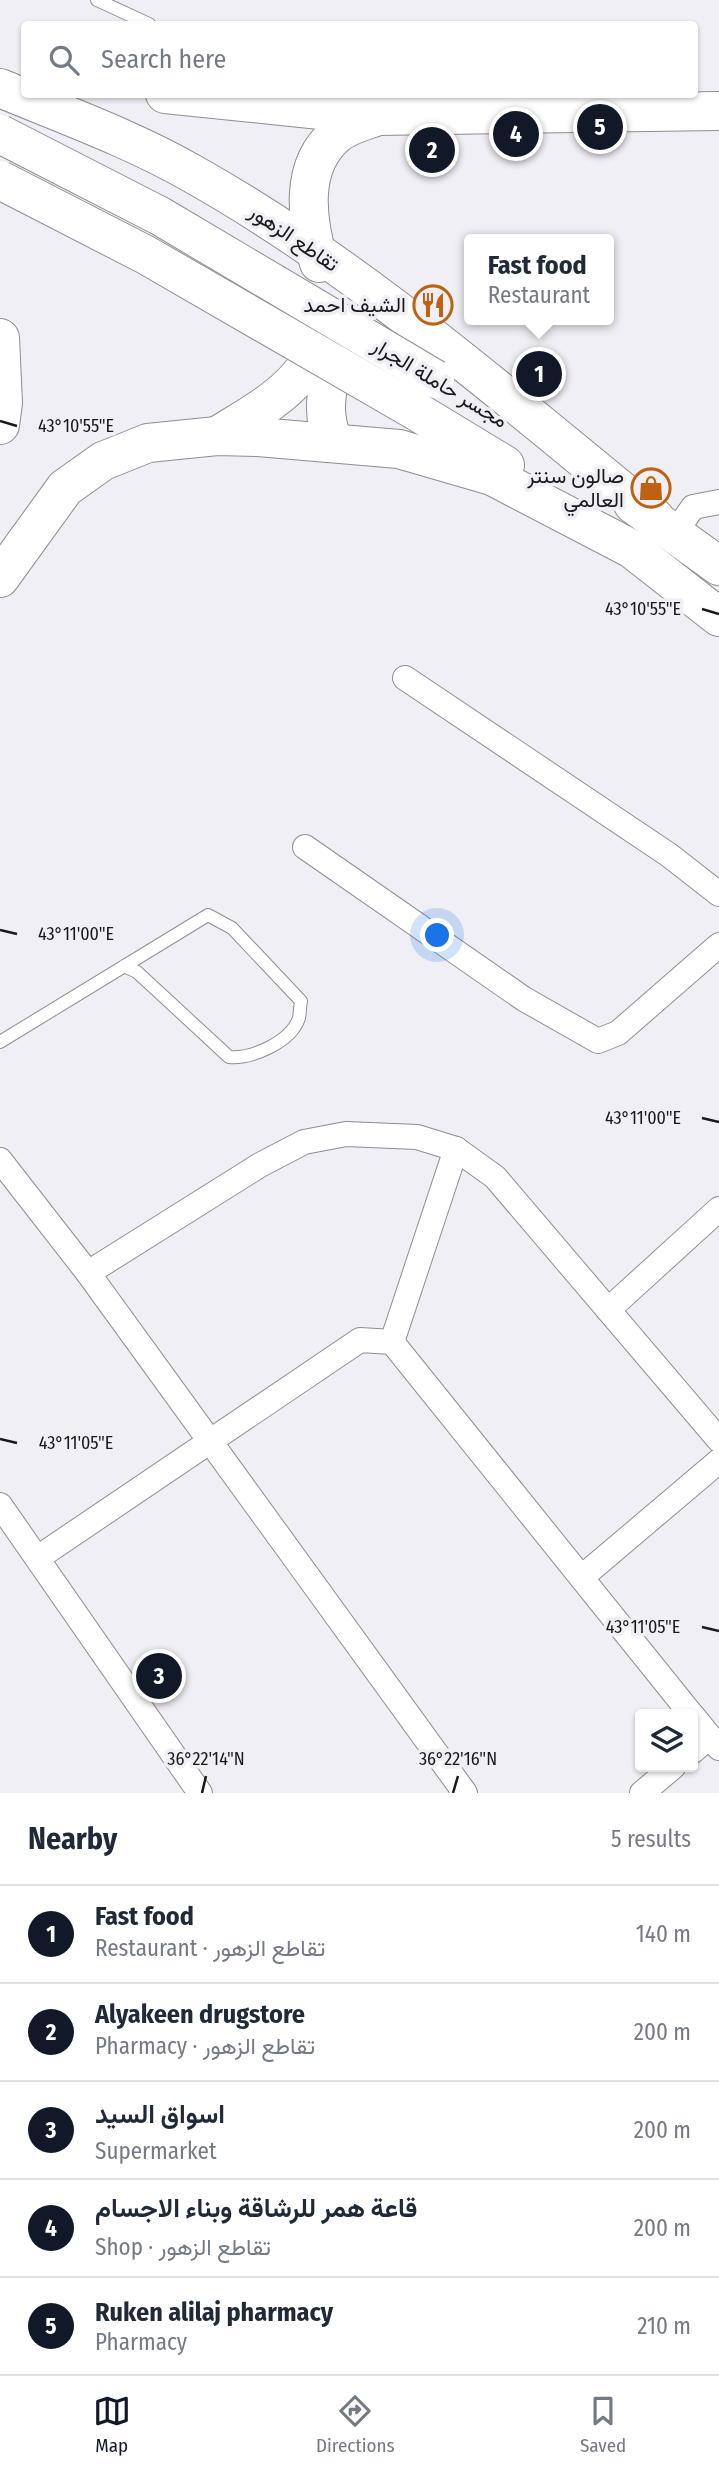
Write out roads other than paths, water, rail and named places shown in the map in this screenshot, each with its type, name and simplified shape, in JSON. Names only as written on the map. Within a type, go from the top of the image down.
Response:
[{"type":"main road","points":[[0,76],[21,78]]},
{"type":"main road","name":"تقاطع الزهور","points":[[0,88],[21,97]]},
{"type":"main road","name":"تقاطع الزهور","points":[[24,98],[132,143],[191,172],[314,249],[665,526]]},
{"type":"main road","points":[[204,98],[378,116],[719,111]]},
{"type":"main road","points":[[217,436],[278,399],[294,385],[321,343],[326,311],[325,285],[314,249],[307,207],[314,169],[324,148],[338,133],[378,116]]},
{"type":"main road","name":"مجسر حاملة الجرار","points":[[0,134],[183,229],[426,395],[527,478],[632,549]]},
{"type":"main road","name":"مجسر حاملة الجرار","points":[[0,180],[426,395],[665,526]]},
{"type":"main road","points":[[334,443],[325,412],[329,386],[341,356],[369,324],[385,318],[403,318]]},
{"type":"main road","points":[[0,338],[3,403],[0,425]]},
{"type":"main road","points":[[0,578],[65,488],[103,461],[148,443],[217,436],[399,449],[492,476],[632,549],[719,617]]},
{"type":"main road","points":[[665,526],[719,566]]},
{"type":"street","points":[[665,526],[694,508],[719,502]]},
{"type":"street","points":[[405,678],[669,855],[719,894]]},
{"type":"street","points":[[304,847],[524,999],[598,1041],[618,1033],[719,945]]},
{"type":"street","points":[[88,1273],[260,1165],[304,1142],[346,1134],[417,1138],[456,1149],[495,1177],[719,1440]]},
{"type":"street","points":[[392,1342],[456,1149]]},
{"type":"street","points":[[0,1160],[88,1273],[465,1793]]},
{"type":"street","points":[[608,1310],[719,1209]]},
{"type":"street","points":[[38,1557],[360,1340],[392,1342],[687,1709]]},
{"type":"street","points":[[582,1577],[719,1461]]},
{"type":"street","points":[[0,1505],[200,1793]]},
{"type":"street","points":[[698,1727],[707,1745]]},
{"type":"street","points":[[642,1793],[667,1772]]},
{"type":"lane","points":[[97,0],[142,21]]},
{"type":"lane","points":[[0,1042],[124,966],[208,915],[232,928],[301,1001],[299,1019],[285,1038],[247,1056],[229,1057],[137,972],[124,966]]},
{"type":"place","name":"Ruken alilaj pharmacy","points":[[600,127]]},
{"type":"place","name":"قاعة همر للرشاقة وبناء الاجسام","points":[[516,134]]},
{"type":"place","name":"Alyakeen drugstore","points":[[432,150]]},
{"type":"place","name":"الشيف احمد","points":[[433,305]]},
{"type":"place","name":"Fast food","points":[[539,374]]},
{"type":"place","name":"صالون سنتر العالمي","points":[[651,488]]},
{"type":"place","name":"اسواق السيد","points":[[159,1676]]}]
